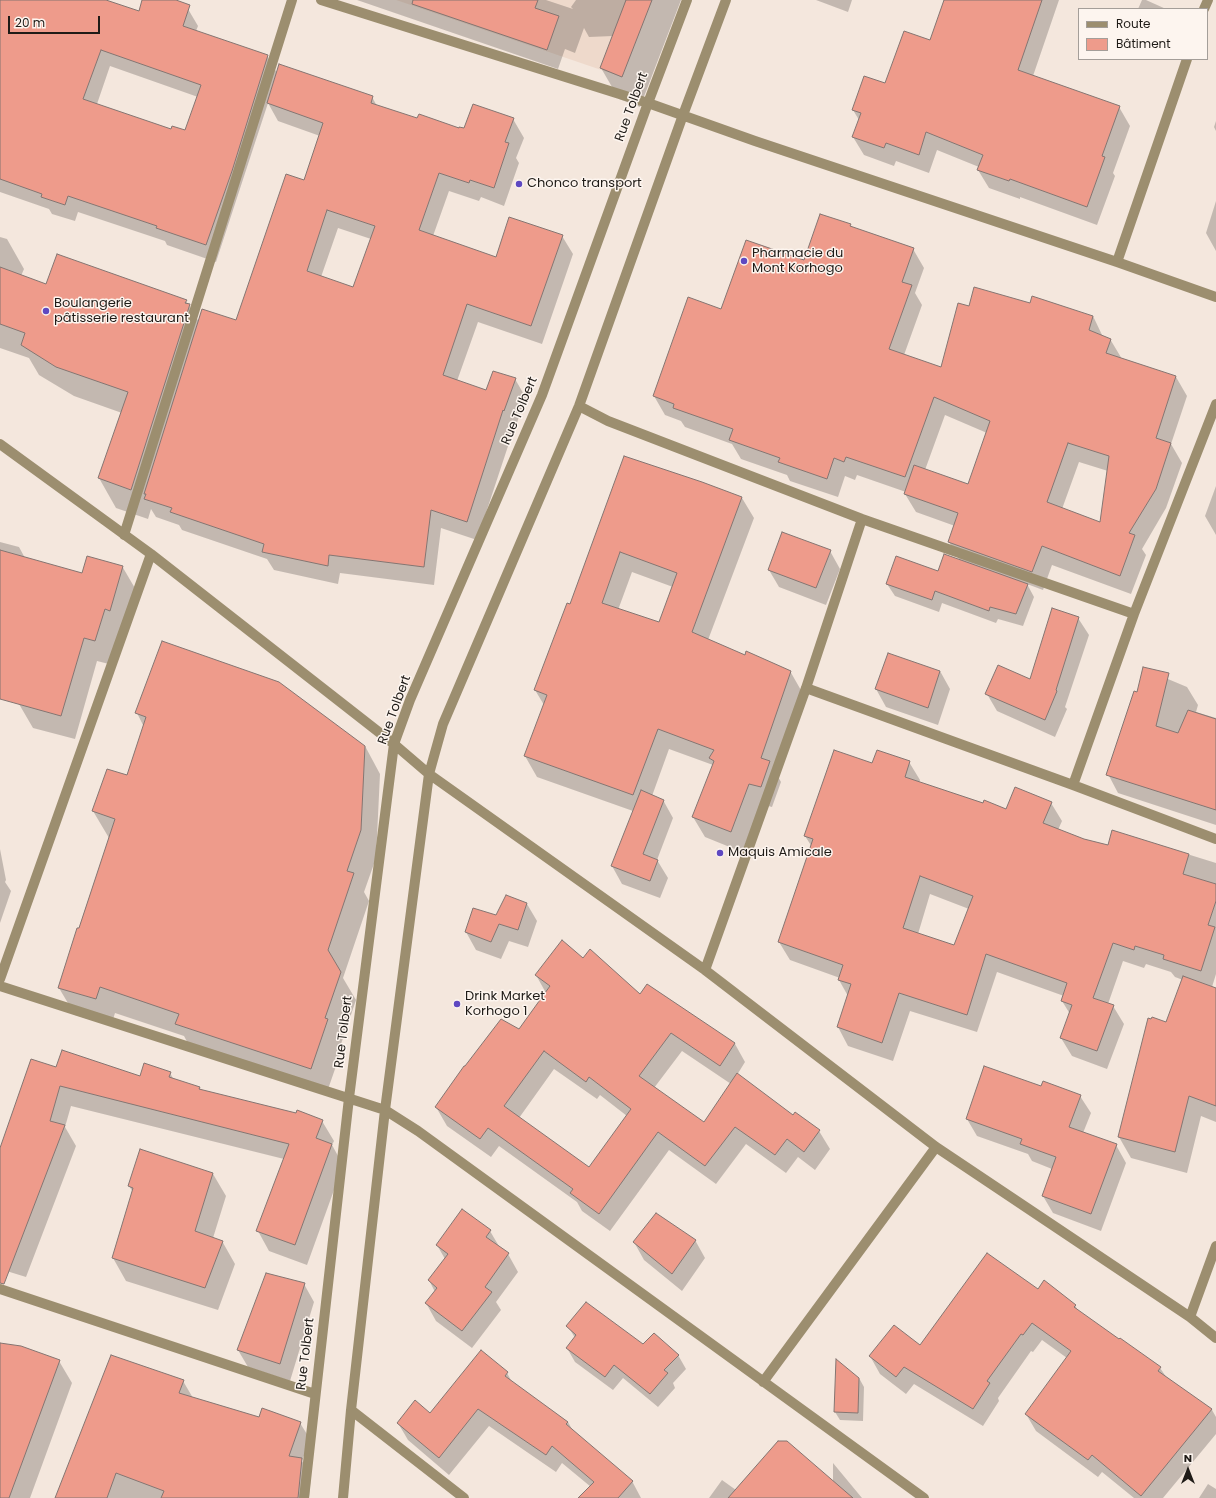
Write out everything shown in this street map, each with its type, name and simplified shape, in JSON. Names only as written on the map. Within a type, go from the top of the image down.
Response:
[{"type":"street","points":[[124,535],[292,0]]},
{"type":"street","points":[[321,0],[648,102],[755,141],[1117,262],[1216,297]]},
{"type":"street","name":"Rue Tolbert","points":[[304,1498],[349,1098],[394,744],[410,700],[542,395],[648,102],[687,0]]},
{"type":"street","points":[[343,1498],[351,1410],[385,1110],[429,774],[443,724],[579,406],[683,115],[726,0]]},
{"type":"street","points":[[1117,262],[1187,60]]},
{"type":"street","points":[[1073,785],[1134,614],[1216,404]]},
{"type":"street","points":[[579,406],[608,421],[862,519],[1134,614]]},
{"type":"street","points":[[0,444],[151,554],[394,744],[429,774],[705,970],[936,1147],[1190,1317],[1216,1338]]},
{"type":"street","points":[[705,970],[806,688],[862,519]]},
{"type":"street","points":[[0,979],[151,554]]},
{"type":"street","points":[[806,688],[1073,785],[1216,839]]},
{"type":"street","points":[[0,986],[385,1110],[418,1131],[924,1498]]},
{"type":"street","points":[[763,1382],[936,1147]]},
{"type":"street","points":[[1190,1317],[1216,1246]]},
{"type":"street","points":[[0,1289],[315,1394]]},
{"type":"street","points":[[351,1410],[464,1498]]},
{"type":"shaded area","points":[[396,0],[652,0],[622,77]]},
{"type":"building","points":[[0,0],[106,0],[139,11],[142,0],[176,0],[190,5],[183,26],[268,55],[232,171],[206,245],[156,228],[157,226],[68,196],[65,205],[41,197],[42,194],[0,179]],"holes":[[[101,50],[201,85],[185,130],[172,126],[171,129],[83,99]]]},
{"type":"building","points":[[413,0],[538,0],[535,8],[559,16],[547,50],[412,4]]},
{"type":"building","points":[[626,0],[652,0],[622,77],[600,68]]},
{"type":"building","points":[[944,0],[1042,0],[1018,70],[1120,106],[1102,156],[1105,157],[1087,207],[1010,179],[1009,181],[977,170],[983,155],[926,132],[919,155],[886,143],[884,148],[852,137],[861,113],[852,110],[864,76],[885,83],[904,31],[930,40]]},
{"type":"building","points":[[279,64],[373,96],[371,103],[417,118],[419,114],[459,128],[464,128],[473,104],[514,118],[505,142],[509,143],[494,188],[470,180],[469,183],[439,173],[419,230],[496,257],[509,217],[563,235],[531,326],[467,304],[443,375],[486,390],[493,371],[516,378],[504,411],[503,410],[467,522],[431,510],[424,567],[329,555],[328,566],[262,552],[264,544],[170,512],[172,508],[144,499],[146,494],[144,494],[202,309],[236,320],[286,174],[304,180],[323,123],[267,103]],"holes":[[[327,210],[375,226],[353,287],[307,271]]]},
{"type":"building","points":[[820,214],[914,248],[902,282],[912,285],[889,349],[941,367],[958,303],[969,306],[974,287],[1030,303],[1032,296],[1093,316],[1089,330],[1111,339],[1106,353],[1176,376],[1156,438],[1171,443],[1156,489],[1129,533],[1135,535],[1120,576],[1042,546],[1032,572],[948,542],[958,513],[904,494],[914,465],[968,484],[990,421],[934,397],[905,477],[846,457],[844,462],[834,458],[827,479],[778,462],[780,458],[729,440],[733,429],[673,408],[674,404],[653,396],[688,297],[721,309],[746,240],[804,260]],"holes":[[[1068,443],[1109,456],[1100,522],[1047,502]]]},
{"type":"building","points":[[57,254],[187,300],[185,303],[190,304],[131,490],[98,478],[128,392],[56,367],[21,345],[25,333],[0,324],[0,267],[46,284]]},
{"type":"building","points":[[624,456],[742,497],[692,632],[745,655],[746,651],[791,671],[761,758],[770,761],[761,787],[749,784],[731,832],[692,817],[714,761],[709,758],[714,750],[658,729],[633,795],[524,756],[547,695],[534,690],[567,603],[570,604]],"holes":[[[620,552],[677,573],[659,622],[602,603]]]},
{"type":"building","points":[[782,532],[831,550],[816,588],[768,570]]},
{"type":"building","points":[[0,550],[82,573],[87,556],[123,566],[110,611],[105,609],[95,641],[84,638],[61,716],[0,699]]},
{"type":"building","points":[[944,554],[1028,584],[1016,614],[990,607],[989,611],[935,591],[932,600],[886,584],[896,556],[938,571]]},
{"type":"building","points":[[1052,608],[1079,617],[1056,690],[1057,691],[1045,720],[985,694],[998,665],[1030,679]]},
{"type":"building","points":[[162,641],[279,682],[365,746],[361,830],[347,871],[354,873],[328,950],[341,972],[325,1018],[328,1019],[311,1069],[175,1024],[179,1014],[100,987],[96,999],[58,988],[115,819],[92,811],[107,769],[127,775],[146,717],[135,713]]},
{"type":"building","points":[[888,653],[940,671],[928,708],[875,689]]},
{"type":"building","points":[[1143,667],[1169,673],[1156,726],[1178,733],[1188,710],[1216,719],[1216,810],[1106,775],[1134,691],[1137,692]]},
{"type":"building","points":[[834,750],[872,763],[877,750],[910,761],[905,777],[983,803],[984,800],[1006,809],[1015,787],[1052,802],[1043,823],[1084,839],[1108,845],[1112,830],[1189,854],[1183,874],[1216,884],[1216,901],[1208,925],[1215,927],[1201,971],[1163,959],[1164,955],[1135,946],[1134,950],[1113,943],[1093,998],[1114,1005],[1097,1051],[1060,1038],[1072,1005],[1061,1001],[1067,983],[986,954],[967,1015],[899,993],[882,1043],[837,1027],[851,984],[838,980],[843,965],[778,942],[813,839],[804,836]],"holes":[[[920,876],[973,896],[954,945],[903,928]]]},
{"type":"building","points":[[641,790],[664,800],[643,854],[658,860],[650,881],[611,866]]},
{"type":"building","points":[[506,895],[527,903],[518,930],[499,924],[491,942],[465,932],[473,908],[496,915]]},
{"type":"building","points":[[562,940],[583,958],[590,949],[640,994],[647,984],[735,1043],[720,1066],[671,1033],[639,1076],[704,1122],[737,1073],[793,1115],[795,1112],[820,1130],[804,1152],[787,1139],[775,1155],[735,1127],[705,1166],[658,1132],[599,1214],[570,1193],[573,1189],[488,1128],[480,1139],[435,1107],[464,1066],[501,1019],[519,1029],[550,986],[535,975]],"holes":[[[544,1051],[586,1082],[589,1077],[631,1109],[589,1167],[504,1106]]]},
{"type":"building","points":[[1183,976],[1216,988],[1216,1106],[1189,1096],[1175,1152],[1118,1137],[1148,1018],[1151,1019],[1152,1017],[1166,1022]]},
{"type":"building","points":[[62,1050],[140,1076],[144,1063],[171,1072],[169,1077],[200,1087],[199,1089],[296,1113],[297,1110],[323,1120],[316,1138],[332,1144],[295,1245],[256,1231],[289,1144],[60,1086],[50,1121],[65,1125],[4,1284],[0,1283],[0,1148],[31,1059],[56,1067]]},
{"type":"building","points":[[984,1066],[1041,1086],[1043,1081],[1081,1095],[1069,1127],[1117,1144],[1091,1214],[1042,1196],[1056,1157],[1020,1144],[1022,1139],[966,1119]]},
{"type":"building","points":[[140,1149],[213,1173],[195,1231],[223,1241],[205,1288],[112,1258],[133,1188],[128,1186]]},
{"type":"building","points":[[462,1209],[491,1230],[486,1237],[509,1253],[485,1287],[492,1292],[462,1331],[425,1303],[437,1288],[428,1280],[448,1254],[436,1245]]},
{"type":"building","points":[[656,1213],[696,1240],[672,1274],[633,1242]]},
{"type":"building","points":[[987,1253],[1038,1289],[1044,1280],[1076,1305],[1074,1307],[1161,1367],[1158,1371],[1212,1409],[1141,1496],[1092,1455],[1088,1460],[1025,1414],[1071,1351],[1032,1323],[1023,1335],[1021,1334],[987,1381],[990,1383],[973,1409],[904,1367],[896,1377],[869,1356],[894,1325],[920,1345]]},
{"type":"building","points":[[266,1273],[305,1283],[280,1364],[237,1350]]},
{"type":"building","points":[[586,1302],[643,1344],[654,1333],[679,1355],[664,1370],[668,1373],[650,1394],[614,1365],[605,1377],[566,1348],[576,1335],[566,1326]]},
{"type":"building","points":[[0,1343],[21,1346],[60,1360],[9,1498],[0,1498]]},
{"type":"building","points":[[481,1350],[508,1372],[505,1376],[568,1422],[566,1424],[633,1481],[618,1498],[578,1498],[594,1482],[552,1446],[546,1455],[478,1409],[439,1458],[397,1423],[415,1400],[430,1413]]},
{"type":"building","points":[[111,1355],[184,1380],[179,1393],[259,1417],[262,1408],[301,1422],[289,1456],[302,1458],[298,1498],[161,1498],[164,1491],[116,1473],[107,1498],[55,1498]]},
{"type":"building","points":[[836,1359],[859,1378],[858,1413],[834,1412]]},
{"type":"building","points":[[778,1441],[787,1441],[853,1498],[728,1498]]},
{"type":"place","name":"Chonco transport","points":[[519,184]]},
{"type":"place","name":"Pharmacie du Mont Korhogo","points":[[744,261]]},
{"type":"place","name":"Boulangerie pâtisserie restaurant","points":[[46,311]]},
{"type":"place","name":"Maquis Amicale","points":[[720,853]]},
{"type":"place","name":"Drink Market Korhogo 1","points":[[457,1004]]}]
